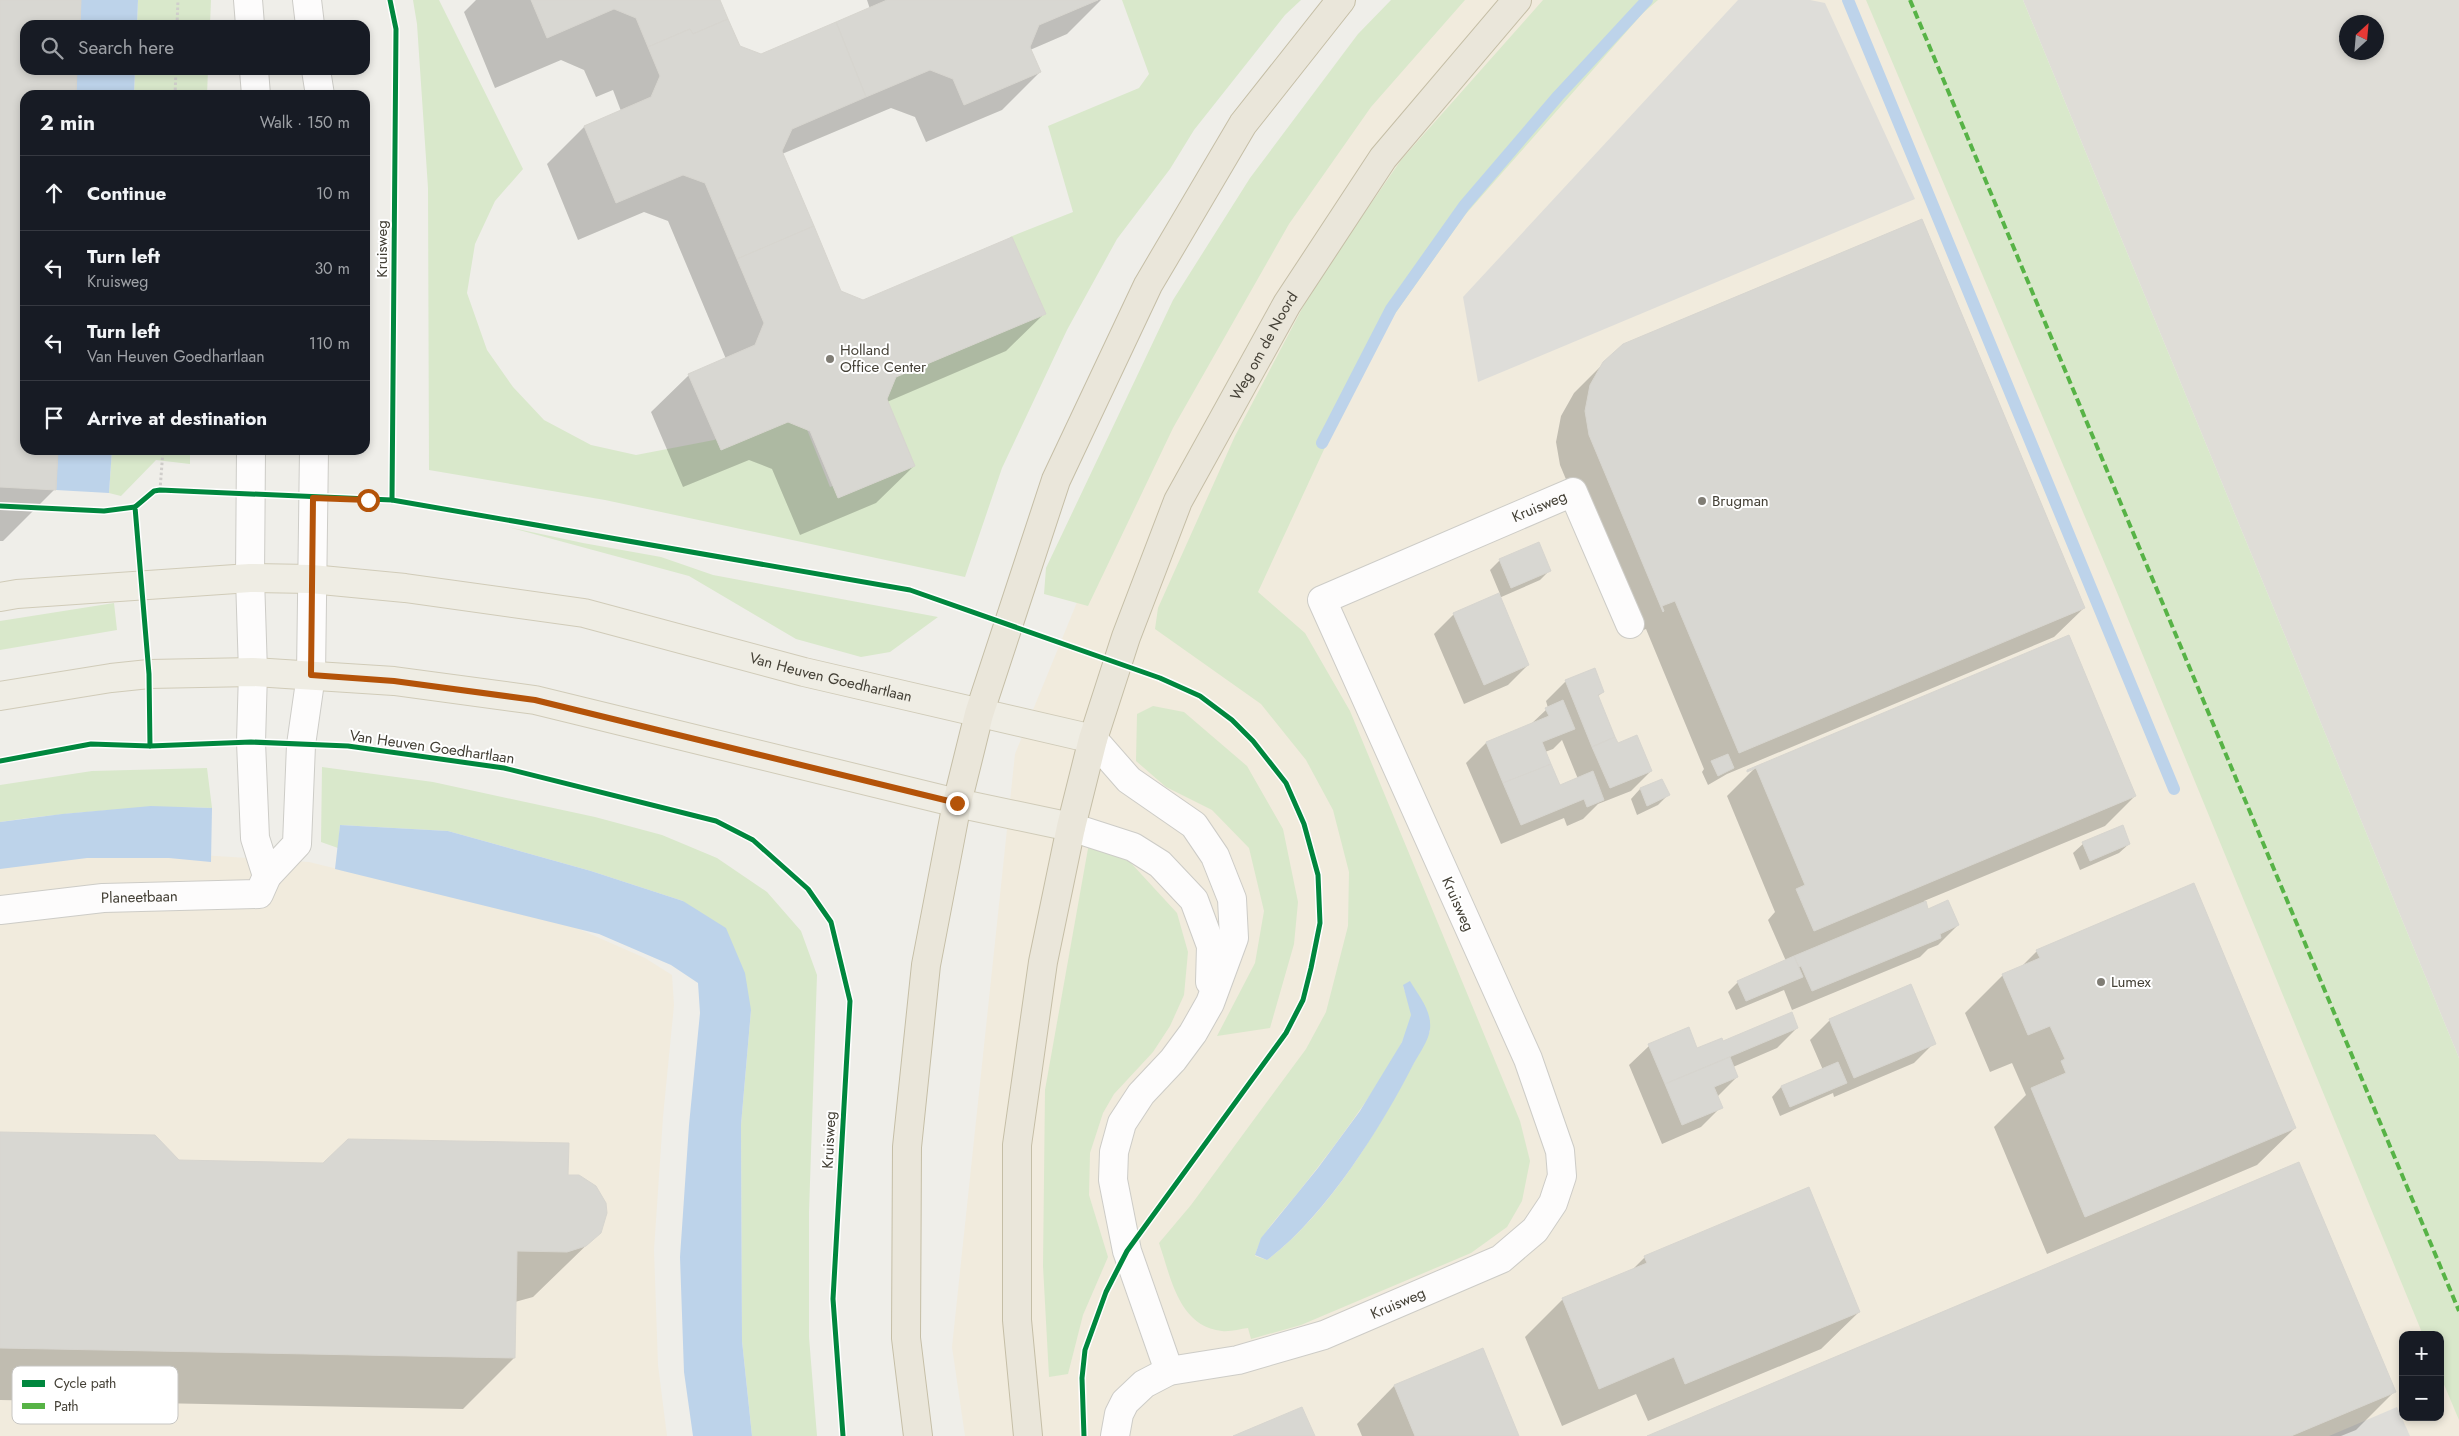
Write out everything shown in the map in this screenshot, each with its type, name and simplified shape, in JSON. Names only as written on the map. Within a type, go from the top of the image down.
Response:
[{"type":"highway","points":[[918,1436],[906,1338],[907,1147],[926,965],[957,803],[978,714],[1056,480],[1148,285],[1242,124],[1341,0]]},
{"type":"highway","name":"Weg om de Noord","points":[[1070,827],[1093,739],[1126,637],[1178,502],[1287,304],[1383,158],[1518,0]]},
{"type":"highway","points":[[1028,1436],[1018,1320],[1017,1145],[1043,962],[1070,827]]},
{"type":"main road","name":"Van Heuven Goedhartlaan","points":[[0,597],[140,584],[250,578],[311,579],[405,588],[584,613],[804,672],[978,714],[1093,739]]},
{"type":"main road","points":[[0,696],[149,674],[253,672],[394,681],[535,700],[957,803],[1070,827]]},
{"type":"street","points":[[248,0],[250,20]]},
{"type":"street","points":[[307,0],[309,20]]},
{"type":"street","points":[[254,75],[256,90]]},
{"type":"street","points":[[317,75],[319,90]]},
{"type":"street","points":[[251,455],[250,578],[253,672],[251,742],[255,838],[266,876]]},
{"type":"street","points":[[311,675],[314,455]]},
{"type":"street","name":"Kruisweg","points":[[1115,1436],[1119,1414],[1125,1402],[1144,1384],[1169,1371],[1238,1360],[1324,1335],[1501,1258],[1535,1230],[1553,1203],[1562,1176],[1560,1151],[1528,1059],[1322,600],[1573,492],[1630,624]]},
{"type":"street","name":"Planeetbaan","points":[[0,910],[103,898],[259,894],[266,876],[297,844],[301,745],[311,675]]},
{"type":"street","points":[[1093,739],[1129,780],[1194,825],[1215,856],[1232,898],[1234,938],[1210,1003],[1178,1054],[1141,1094],[1122,1122],[1114,1152],[1113,1180],[1127,1250],[1169,1371]]},
{"type":"street","points":[[1070,827],[1133,847],[1160,864],[1194,900],[1211,946],[1210,1003]]},
{"type":"path","points":[[177,20],[178,0]]},
{"type":"path","points":[[175,90],[176,75]]},
{"type":"path","points":[[160,490],[163,455]]},
{"type":"path","points":[[154,491],[167,490]]},
{"type":"shaded area","points":[[1441,0],[1959,0],[2459,1183],[2459,1436],[965,1436],[952,1347],[1015,754],[1187,333]]},
{"type":"shaded area","points":[[1738,0],[1810,0],[1825,3],[1915,199],[1478,382],[1463,297]]},
{"type":"shaded area","points":[[2023,0],[2459,0],[2459,1058]]},
{"type":"shaded area","points":[[184,854],[309,862],[572,926],[645,958],[672,975],[674,1005],[663,1117],[654,1250],[658,1365],[667,1436],[0,1436],[0,858]]},
{"type":"shaded area","points":[[2397,1407],[2399,1421],[2403,1421],[2410,1436],[2329,1436]]},
{"type":"green space","points":[[138,0],[211,0],[210,20],[137,20]]},
{"type":"green space","points":[[413,0],[439,0],[523,169],[495,201],[475,244],[467,293],[487,350],[513,387],[544,420],[591,445],[636,455],[714,440],[780,415],[806,427],[830,487],[906,458],[881,391],[893,366],[1038,310],[1010,237],[1073,212],[1048,126],[1139,88],[1149,74],[1122,0],[1301,0],[1285,15],[1194,130],[1170,169],[1117,239],[1067,330],[1002,468],[965,577],[605,500],[429,470],[428,188],[417,24]]},
{"type":"green space","points":[[1391,0],[1465,0],[1371,107],[1289,224],[1173,428],[1088,606],[1044,594],[1046,568],[1173,300],[1250,178],[1358,34]]},
{"type":"green space","points":[[1543,0],[1658,0],[1643,13],[1465,215],[1392,318],[1327,443],[1258,592],[1305,633],[1350,711],[1520,1121],[1530,1161],[1522,1201],[1507,1227],[1471,1253],[1301,1325],[1251,1339],[1248,1328],[1222,1331],[1207,1327],[1195,1320],[1178,1298],[1159,1243],[1191,1205],[1306,1049],[1326,1012],[1348,926],[1349,872],[1333,810],[1306,760],[1261,704],[1155,629],[1158,608],[1235,436],[1314,286],[1401,160]],"holes":[[[1403,985],[1430,1031],[1380,1123],[1339,1185],[1292,1239],[1267,1260],[1255,1256],[1268,1229],[1311,1176],[1364,1104],[1397,1051],[1407,1030],[1411,1014]]]},
{"type":"green space","points":[[1866,0],[2023,0],[2459,1058],[2459,1420],[2444,1384],[2444,1331],[2421,1331],[2116,590]]},
{"type":"green space","points":[[135,75],[208,75],[207,90],[134,90]]},
{"type":"green space","points":[[112,455],[190,455],[190,464],[156,460],[121,496],[109,493]]},
{"type":"green space","points":[[508,527],[661,557],[713,575],[938,617],[890,652],[861,657],[796,639],[689,576]]},
{"type":"green space","points":[[114,603],[117,630],[0,650],[0,621]]},
{"type":"green space","points":[[1153,706],[1184,712],[1247,766],[1283,829],[1298,902],[1294,944],[1270,1028],[1217,1036],[1255,963],[1264,911],[1249,848],[1212,810],[1166,787],[1136,761],[1137,714]]},
{"type":"green space","points":[[322,767],[433,782],[595,817],[662,835],[717,858],[767,892],[801,931],[817,975],[809,1212],[809,1337],[817,1436],[752,1436],[742,1341],[741,1125],[751,1010],[683,901],[591,871],[448,831],[340,825],[338,848],[321,842]]},
{"type":"green space","points":[[207,768],[212,808],[106,811],[0,822],[0,785],[92,771]]},
{"type":"green space","points":[[1089,843],[1130,862],[1177,913],[1188,952],[1184,995],[1170,1026],[1153,1052],[1114,1094],[1103,1113],[1090,1153],[1089,1195],[1108,1257],[1083,1315],[1068,1374],[1049,1377],[1043,1266],[1045,1090]]},
{"type":"water","points":[[81,0],[138,0],[137,20],[80,20]]},
{"type":"water","points":[[77,75],[135,75],[134,90],[76,90]]},
{"type":"water","points":[[58,455],[112,455],[109,493],[56,490]]},
{"type":"water","points":[[151,806],[212,808],[211,862],[169,858],[87,858],[0,869],[0,822]]},
{"type":"water","points":[[340,825],[448,831],[591,871],[683,901],[726,928],[745,973],[751,1010],[741,1125],[742,1341],[752,1436],[693,1436],[684,1372],[680,1257],[689,1125],[700,1013],[698,983],[671,965],[599,934],[335,869]]},
{"type":"water","points":[[1410,981],[1427,1010],[1430,1029],[1426,1042],[1401,1088],[1350,1170],[1310,1220],[1289,1242],[1267,1260],[1255,1255],[1261,1238],[1318,1168],[1360,1111],[1402,1042],[1411,1015],[1403,985]]},
{"type":"building","points":[[0,0],[81,0],[80,20],[20,20],[20,75],[77,75],[76,90],[20,90],[20,455],[58,455],[56,490],[0,487]]},
{"type":"building","points":[[531,0],[720,0],[728,19],[693,34],[690,29],[648,47],[636,18],[614,9],[547,38]]},
{"type":"building","points":[[887,0],[1098,0],[1039,25],[1030,47],[1041,72],[964,105],[953,79],[930,70],[866,97],[836,22]]},
{"type":"building","points":[[728,19],[740,46],[761,54],[836,22],[866,97],[792,129],[782,151],[814,226],[737,259],[705,183],[683,175],[616,203],[584,126],[651,97],[660,76],[648,47],[690,29],[693,34]]},
{"type":"building","points":[[1922,219],[2085,608],[1739,753],[1675,601],[1662,606],[1663,612],[1589,435],[1585,411],[1590,385],[1603,362],[1623,344]]},
{"type":"building","name":"Holland Office Center","points":[[814,226],[841,291],[863,300],[1012,237],[1046,314],[896,377],[887,399],[915,466],[838,498],[810,431],[788,422],[721,450],[688,374],[755,345],[764,323],[737,259]]},
{"type":"building","points":[[1539,542],[1551,571],[1511,588],[1499,559]]},
{"type":"building","points":[[1499,593],[1529,665],[1484,685],[1453,613]]},
{"type":"building","points":[[2069,635],[2136,796],[1814,931],[1796,889],[1805,885],[1756,768],[1747,772],[1747,770]]},
{"type":"building","points":[[1595,668],[1604,692],[1598,695],[1615,737],[1592,747],[1565,680]]},
{"type":"building","points":[[1563,700],[1575,729],[1542,742],[1551,764],[1503,783],[1486,742],[1549,716],[1545,708]]},
{"type":"building","points":[[1637,735],[1652,771],[1610,788],[1592,747],[1615,737],[1618,743]]},
{"type":"building","points":[[1728,754],[1734,768],[1718,776],[1711,761]]},
{"type":"building","points":[[1551,764],[1560,785],[1593,771],[1604,800],[1587,807],[1584,799],[1521,825],[1503,783]]},
{"type":"building","points":[[1662,779],[1670,795],[1647,806],[1640,788]]},
{"type":"building","points":[[2123,825],[2130,844],[2090,861],[2082,842]]},
{"type":"building","points":[[2194,883],[2296,1128],[2085,1217],[2031,1088],[2066,1073],[2061,1061],[2065,1059],[2050,1026],[2028,1035],[2002,974],[2040,958],[2036,950]]},
{"type":"building","points":[[1948,900],[1959,925],[1940,934],[1941,938],[1812,991],[1801,966],[1799,967],[1794,956],[1926,901],[1928,909]]},
{"type":"building","points":[[1794,956],[1803,977],[1746,1001],[1737,981]]},
{"type":"building","points":[[1911,984],[1936,1044],[1854,1078],[1829,1019]]},
{"type":"building","points":[[1792,1012],[1798,1028],[1665,1084],[1648,1044],[1689,1027],[1697,1048],[1722,1038],[1723,1041]]},
{"type":"building","points":[[1730,1057],[1738,1077],[1714,1087],[1723,1108],[1682,1125],[1665,1084]]},
{"type":"building","points":[[1838,1062],[1847,1083],[1790,1107],[1781,1086]]},
{"type":"building","points":[[0,1132],[155,1135],[179,1160],[323,1163],[348,1139],[569,1143],[568,1175],[579,1175],[596,1186],[606,1203],[607,1213],[601,1233],[586,1246],[567,1252],[517,1251],[515,1358],[0,1348]]},
{"type":"building","points":[[2299,1162],[2396,1392],[2291,1436],[1647,1436]]},
{"type":"building","points":[[1809,1187],[1860,1312],[1685,1384],[1674,1357],[1599,1389],[1562,1298],[1647,1263],[1644,1256]]},
{"type":"building","points":[[1483,1348],[1519,1436],[1415,1436],[1394,1385]]},
{"type":"building","points":[[1302,1407],[1315,1436],[1233,1436]]},
{"type":"waterway","points":[[1322,443],[1391,309],[1464,206],[1558,96],[1647,0]]},
{"type":"waterway","points":[[1848,0],[2174,789]]},
{"type":"marked path","points":[[1910,0],[2459,1311]]},
{"type":"cycle path","points":[[390,0],[396,29],[392,500]]},
{"type":"cycle path","points":[[150,746],[149,674],[135,507],[154,491],[160,490],[392,500],[910,590],[1160,678],[1200,696],[1232,720],[1253,741],[1286,783],[1304,824],[1318,875],[1320,923],[1303,1000],[1286,1033],[1127,1251],[1106,1292],[1085,1350],[1082,1378],[1084,1436]]},
{"type":"cycle path","points":[[0,506],[104,511],[135,507]]},
{"type":"cycle path","points":[[0,761],[91,744],[150,746],[251,742],[348,746],[504,768],[716,821],[753,840],[808,889],[831,922],[850,1001],[833,1299],[843,1436]]},
{"type":"place","name":"Holland Office Center","points":[[830,359]]},
{"type":"place","name":"Brugman","points":[[1702,501]]},
{"type":"place","name":"Lumex","points":[[2101,982]]},
{"type":"route","points":[[368,500],[313,498],[311,675],[394,681],[535,700],[957,803]]}]
